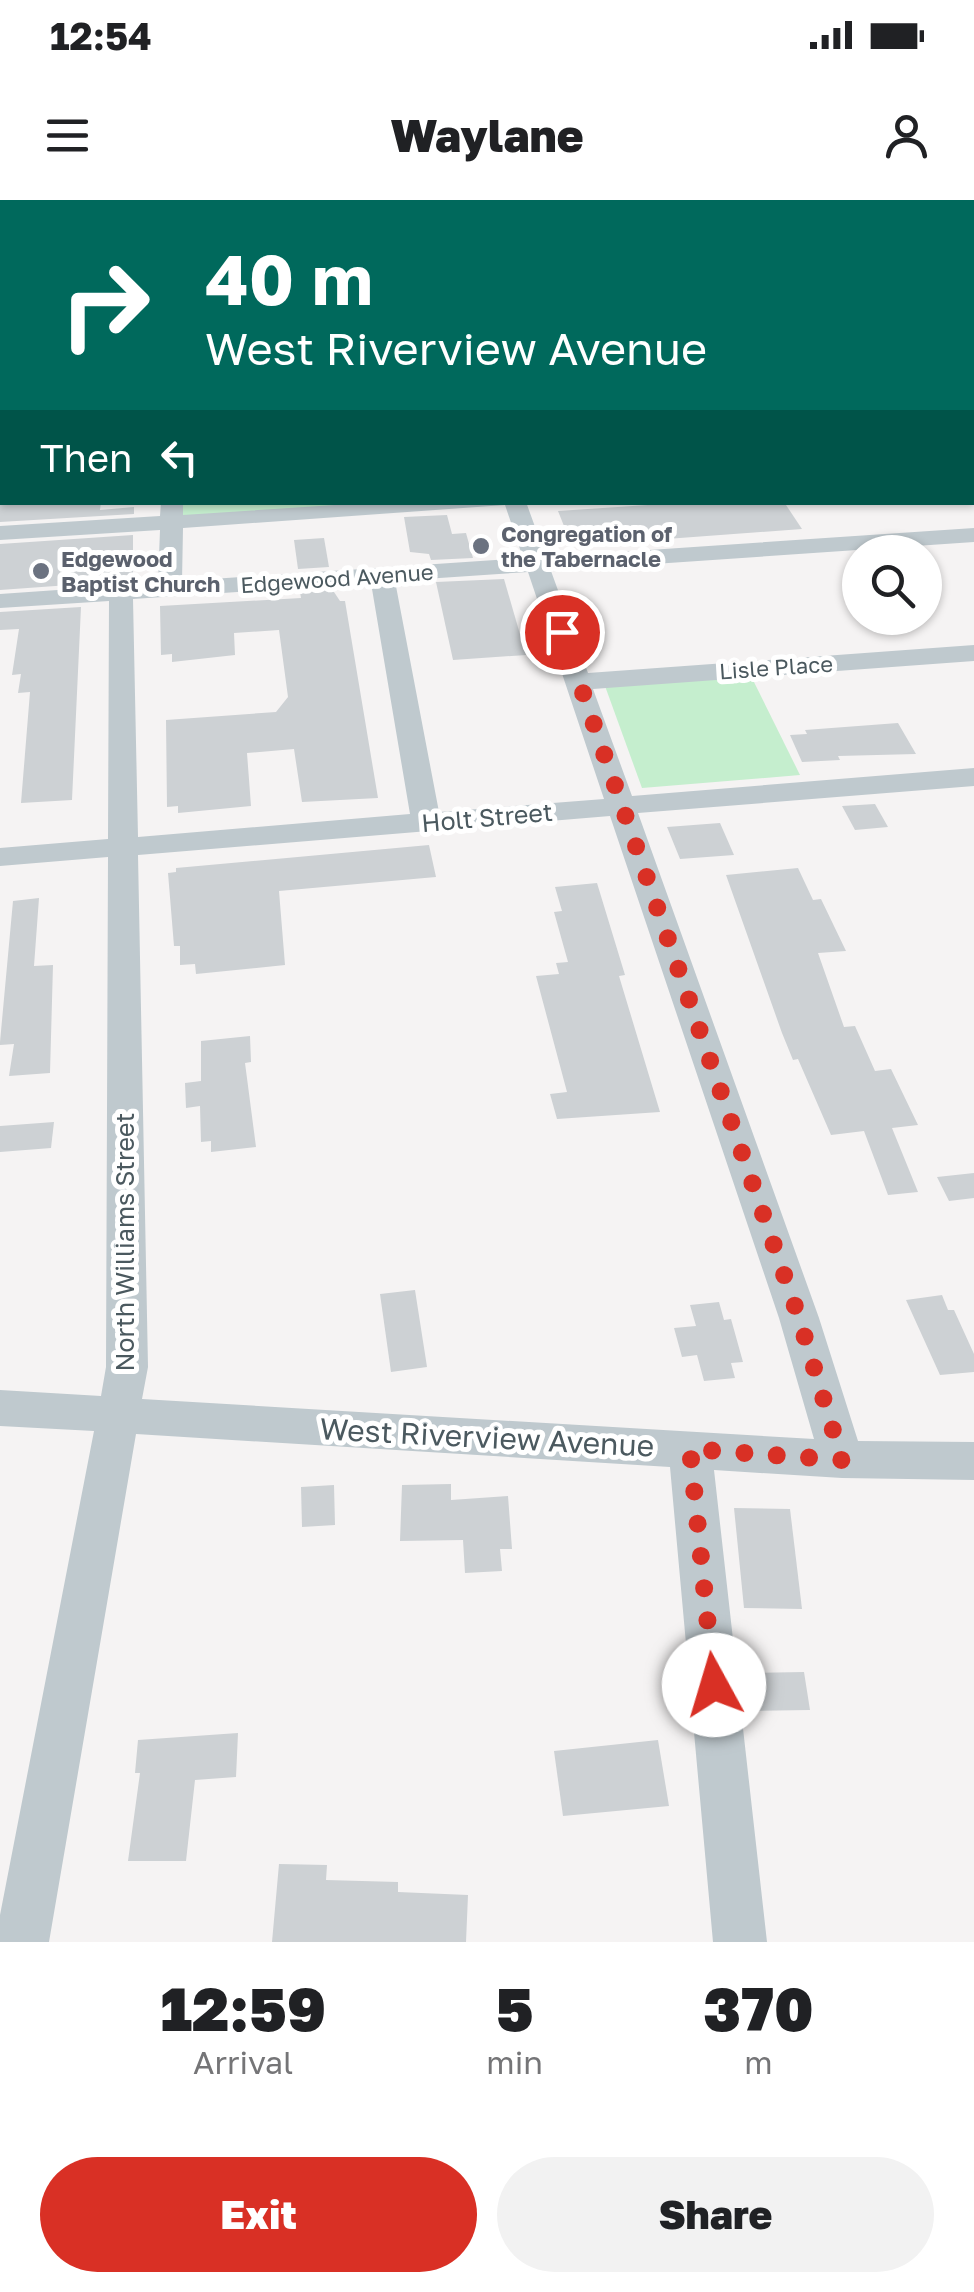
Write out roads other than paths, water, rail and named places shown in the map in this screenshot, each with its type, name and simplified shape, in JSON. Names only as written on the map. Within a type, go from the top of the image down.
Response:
[{"type":"street","points":[[0,533],[173,512],[399,505]]},
{"type":"street","points":[[517,505],[799,1318],[842,1460]]},
{"type":"street","points":[[170,589],[173,512]]},
{"type":"street","name":"Edgewood Avenue","points":[[0,601],[974,534]]},
{"type":"street","points":[[382,575],[426,822]]},
{"type":"street","name":"North Williams Street","points":[[22,1942],[127,1367],[120,592]]},
{"type":"street","name":"Lisle Place","points":[[578,682],[974,653]]},
{"type":"street","name":"Holt Street","points":[[0,857],[974,777]]},
{"type":"street","name":"West Riverview Avenue","points":[[0,1408],[842,1460],[963,1459]]},
{"type":"street","points":[[690,1449],[740,1942]]},
{"type":"place","name":"Congregation of the Tabernacle","points":[[481,546]]},
{"type":"place","name":"Edgewood Baptist Church","points":[[41,571]]}]
